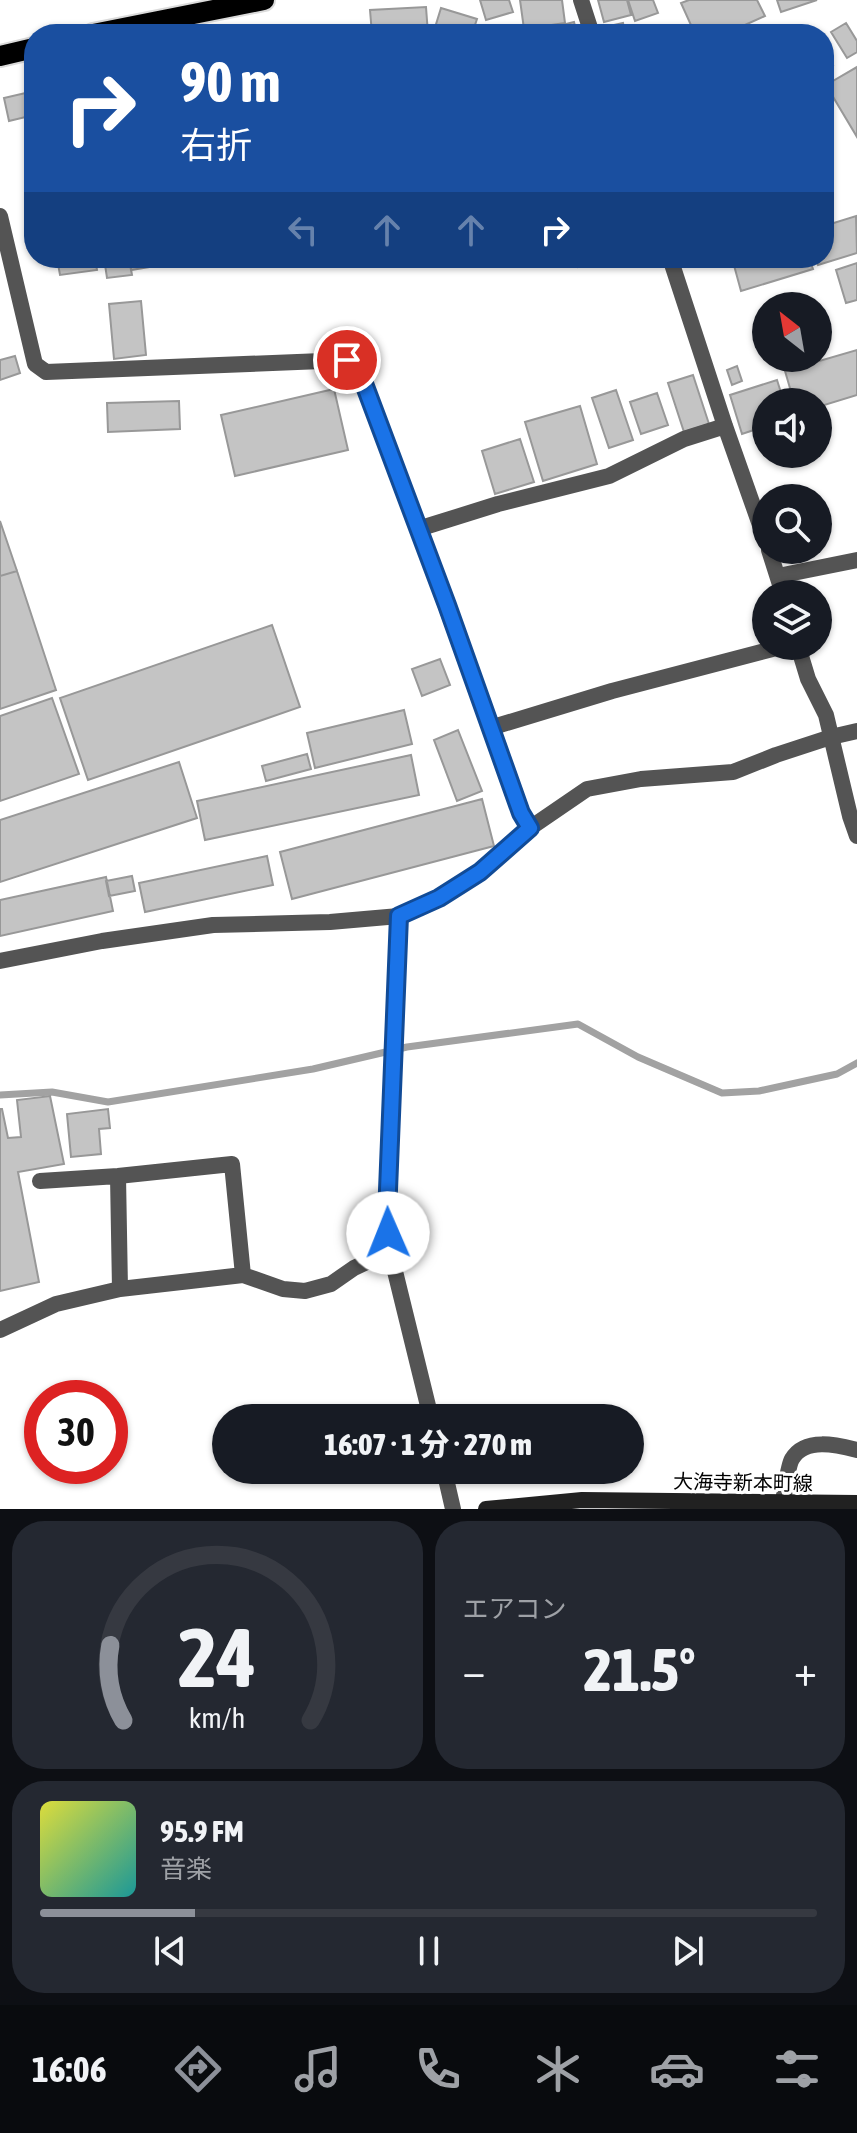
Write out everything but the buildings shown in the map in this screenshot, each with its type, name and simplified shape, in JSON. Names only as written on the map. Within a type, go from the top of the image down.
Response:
[{"type":"main road","points":[[143,24],[264,0]]},
{"type":"main road","points":[[0,56],[24,50]]},
{"type":"main road","name":"大海寺新本町線","points":[[486,1509],[582,1500],[782,1505],[857,1503]]},
{"type":"street","points":[[581,0],[589,24]]},
{"type":"street","points":[[0,216],[35,364],[46,372],[347,360],[360,373],[521,813],[530,828]]},
{"type":"street","points":[[673,268],[752,502]]},
{"type":"street","points":[[418,529],[498,504],[609,476],[684,439],[725,426]]},
{"type":"street","points":[[778,576],[857,560]]},
{"type":"street","points":[[774,564],[779,580]]},
{"type":"street","points":[[490,728],[612,691],[752,654]]},
{"type":"street","points":[[802,660],[826,715],[857,836]]},
{"type":"street","points":[[0,961],[102,941],[213,925],[330,922],[399,916],[439,898],[480,872],[530,828],[587,789],[641,779],[733,772],[776,755],[857,731]]},
{"type":"street","points":[[399,916],[387,1215],[390,1251],[428,1404]]},
{"type":"street","points":[[40,1181],[232,1164],[243,1275]]},
{"type":"street","points":[[118,1176],[120,1289]]},
{"type":"street","points":[[0,1330],[56,1304],[120,1289],[243,1275],[283,1289],[305,1291],[331,1284],[354,1268],[390,1251]]},
{"type":"street","points":[[782,1505],[792,1459],[807,1446],[833,1444],[857,1450]]},
{"type":"street","points":[[447,1484],[453,1509]]},
{"type":"waterway","points":[[0,1095],[52,1092],[108,1102],[313,1069],[407,1047],[578,1024],[638,1057],[722,1093],[759,1091],[837,1074],[857,1063]]},
{"type":"route","points":[[347,360],[360,373],[521,813],[530,828],[480,872],[439,898],[399,916],[388,1233]]}]
